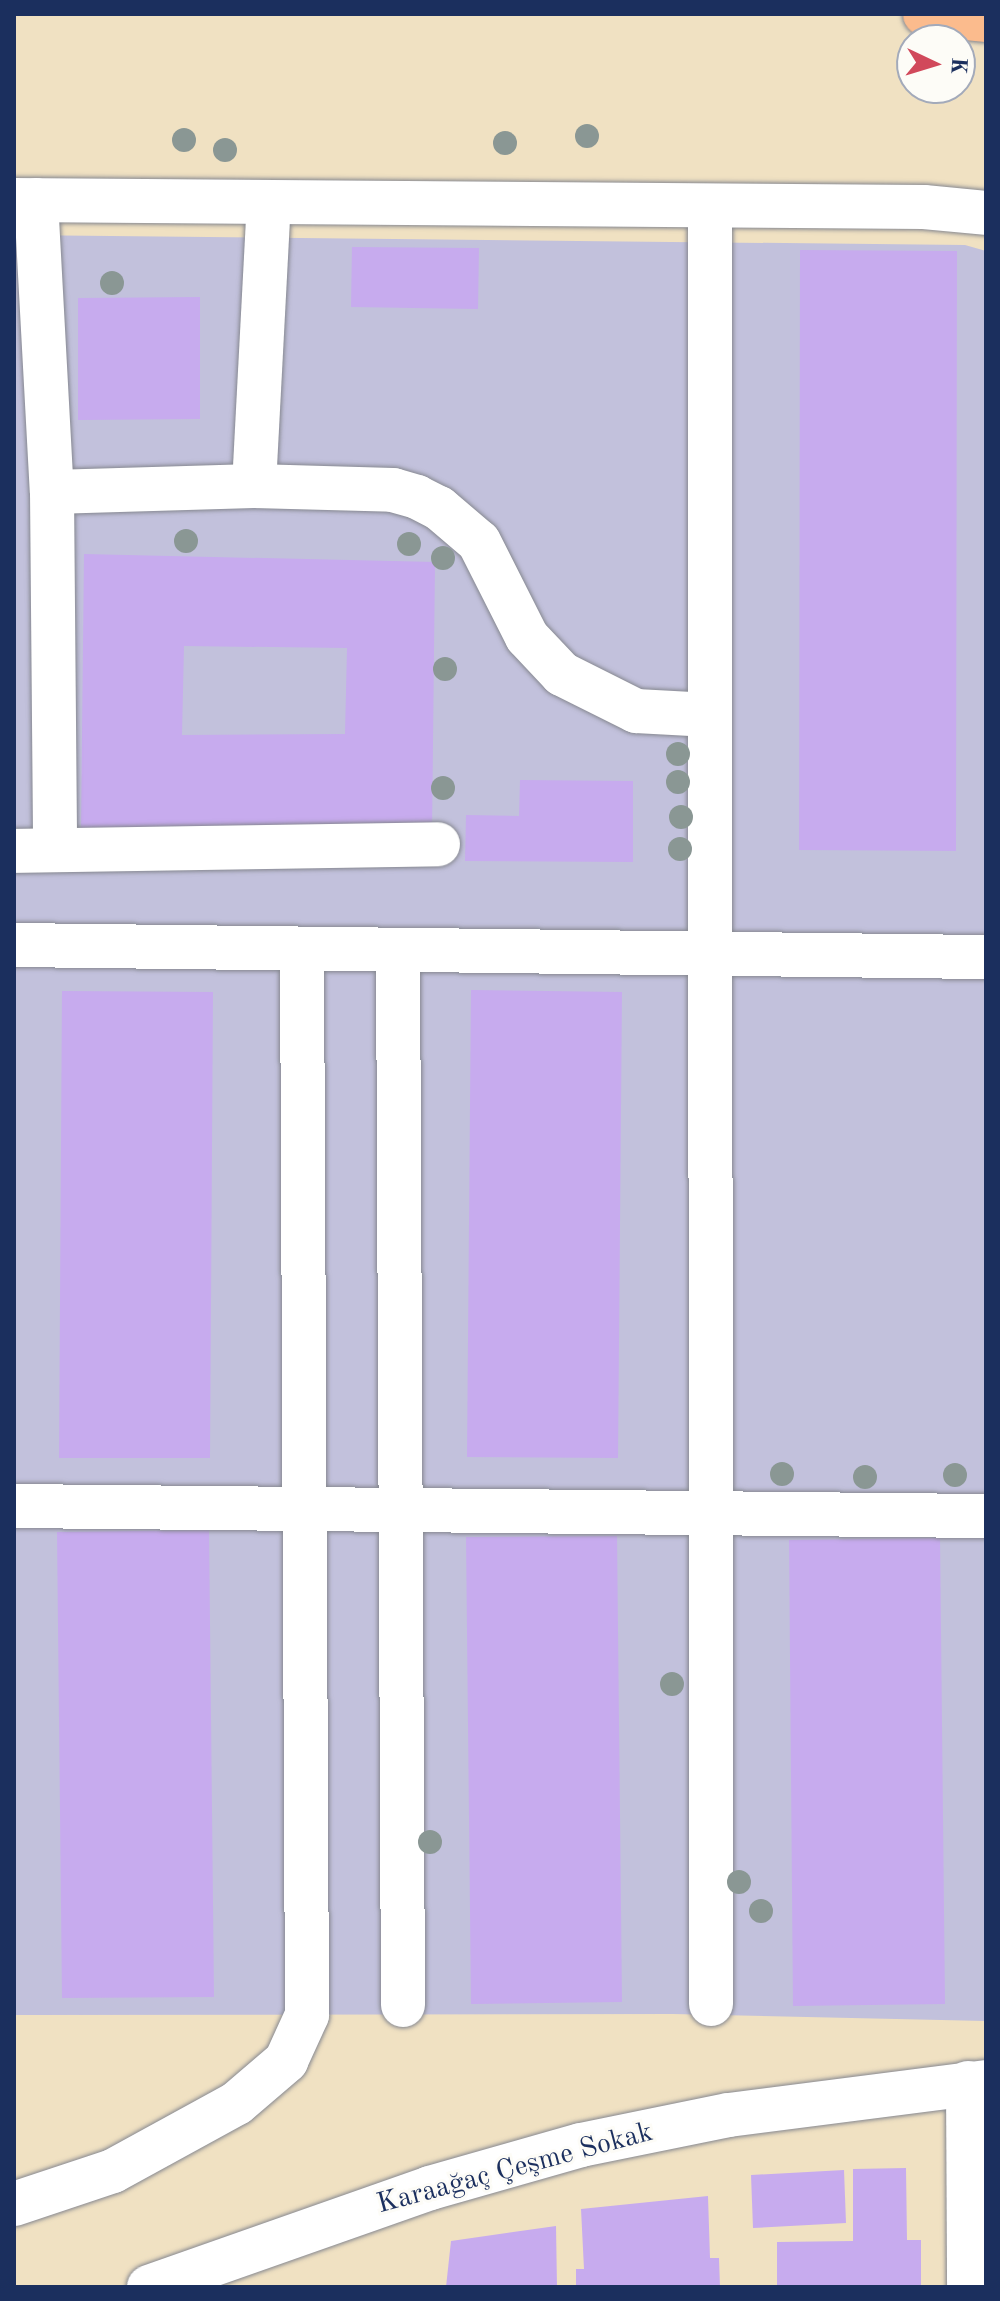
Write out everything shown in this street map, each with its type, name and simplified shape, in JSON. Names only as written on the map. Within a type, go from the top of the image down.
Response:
[{"type":"highway","points":[[925,14],[986,20]]},
{"type":"street","points":[[438,844],[35,850],[52,492],[25,200],[924,207],[986,213]]},
{"type":"street","points":[[254,486],[269,203]]},
{"type":"street","points":[[710,207],[711,2004]]},
{"type":"street","points":[[52,492],[254,486],[393,490],[439,508],[479,542],[527,637],[562,674],[636,711],[710,715]]},
{"type":"street","points":[[14,945],[986,957]]},
{"type":"street","points":[[14,2204],[113,2171],[237,2103],[286,2061],[307,2015],[302,949]]},
{"type":"street","points":[[398,952],[403,2005]]},
{"type":"street","points":[[14,1506],[986,1516]]},
{"type":"street","points":[[969,2287],[977,2083]]},
{"type":"street","name":"Karaağaç Çeşme Sokak","points":[[149,2287],[430,2188],[581,2145],[729,2115],[977,2083]]},
{"type":"shaded area","points":[[14,235],[965,245],[986,251],[986,2021],[673,2014],[14,2015]]},
{"type":"building","points":[[352,247],[479,248],[478,309],[351,307]]},
{"type":"building","points":[[800,250],[957,251],[956,851],[799,850]]},
{"type":"building","points":[[200,297],[200,419],[78,420],[78,298]]},
{"type":"building","points":[[84,554],[435,562],[432,834],[81,830]],"holes":[[[184,646],[347,648],[345,734],[182,735]]]},
{"type":"building","points":[[520,780],[633,781],[633,862],[465,861],[466,815],[519,816]]},
{"type":"building","points":[[471,990],[622,992],[618,1458],[467,1457]]},
{"type":"building","points":[[62,991],[213,992],[210,1458],[59,1458]]},
{"type":"building","points":[[209,1530],[214,1997],[62,1998],[57,1532]]},
{"type":"building","points":[[617,1536],[622,2002],[471,2004],[466,1537]]},
{"type":"building","points":[[940,1538],[945,2004],[793,2006],[789,1540]]},
{"type":"building","points":[[906,2168],[907,2240],[921,2240],[921,2287],[777,2287],[777,2242],[853,2241],[853,2169]]},
{"type":"building","points":[[844,2170],[846,2223],[753,2228],[751,2175]]},
{"type":"building","points":[[708,2196],[710,2258],[719,2258],[720,2287],[576,2287],[576,2269],[584,2269],[581,2209]]},
{"type":"building","points":[[556,2226],[557,2287],[446,2287],[451,2241]]}]
